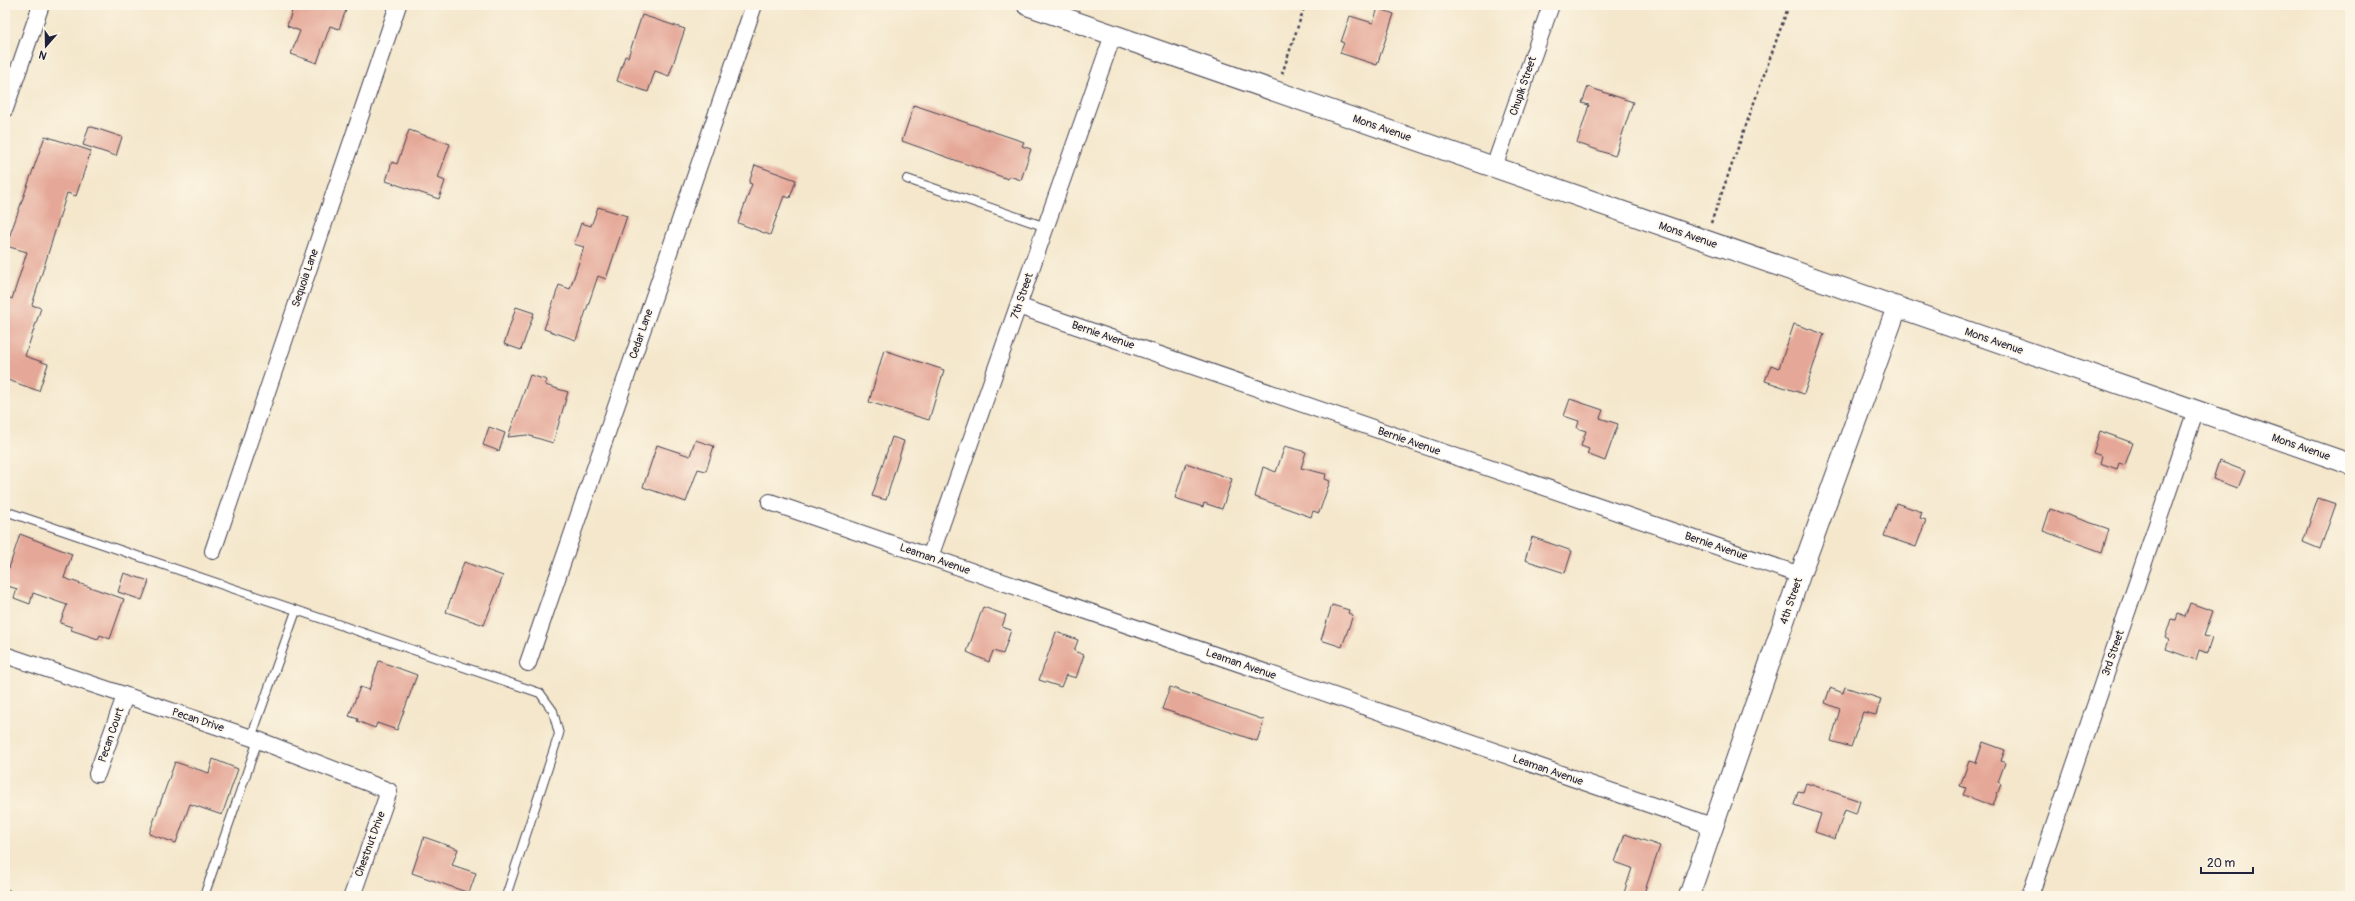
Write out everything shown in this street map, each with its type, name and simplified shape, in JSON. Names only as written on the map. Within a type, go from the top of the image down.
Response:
[{"type":"street","points":[[5,109],[41,5]]},
{"type":"street","name":"Sequoia Lane","points":[[213,552],[398,5]]},
{"type":"street","name":"Cedar Lane","points":[[528,663],[754,5]]},
{"type":"street","name":"Mons Avenue","points":[[1027,5],[1067,12],[1113,35],[2350,464]]},
{"type":"street","name":"Chupik Street","points":[[1494,167],[1551,5]]},
{"type":"street","name":"7th Street","points":[[930,557],[1113,35]]},
{"type":"street","name":"Bernie Avenue","points":[[1018,306],[1800,575]]},
{"type":"street","name":"4th Street","points":[[1689,896],[1800,575],[1897,307]]},
{"type":"street","name":"3rd Street","points":[[2030,896],[2196,410]]},
{"type":"street","name":"Leaman Avenue","points":[[770,502],[1712,826]]},
{"type":"street","name":"Pecan Drive","points":[[5,655],[255,739],[389,791]]},
{"type":"street","name":"Pecan Court","points":[[97,774],[125,696]]},
{"type":"street","name":"Chestnut Drive","points":[[352,896],[389,791]]},
{"type":"lane","points":[[907,179],[1046,227]]},
{"type":"lane","points":[[5,511],[540,693],[553,711],[559,734],[506,896]]},
{"type":"lane","points":[[204,896],[296,611]]},
{"type":"lane","points":[[5,893],[10,896]]},
{"type":"path","points":[[1276,92],[1305,5]]},
{"type":"path","points":[[1704,240],[1789,5]]},
{"type":"building","points":[[294,5],[332,5],[346,10],[339,29],[330,26],[317,63],[291,54],[300,31],[287,26]]},
{"type":"building","points":[[1378,8],[1394,14],[1377,65],[1340,53],[1344,43],[1341,42],[1350,16],[1373,23]]},
{"type":"building","points":[[642,15],[685,29],[669,76],[655,71],[648,92],[617,81],[625,56],[628,57]]},
{"type":"building","points":[[1588,87],[1633,102],[1615,156],[1577,143],[1589,105],[1582,103]]},
{"type":"building","points":[[914,105],[1024,142],[1022,146],[1031,149],[1021,180],[1009,176],[1008,179],[902,141]]},
{"type":"building","points":[[89,126],[122,137],[116,156],[83,145]]},
{"type":"building","points":[[409,130],[450,144],[438,178],[445,181],[439,199],[386,181],[392,162],[397,164]]},
{"type":"building","points":[[45,136],[91,151],[76,196],[67,193],[32,305],[41,308],[25,356],[48,364],[39,391],[5,379],[5,296],[12,299],[27,252],[6,246]]},
{"type":"building","points":[[755,165],[796,180],[790,198],[784,196],[770,235],[738,223],[752,184],[749,183]]},
{"type":"building","points":[[598,207],[627,216],[606,279],[598,276],[576,340],[544,329],[559,285],[570,289],[584,247],[574,244],[581,223],[591,226]]},
{"type":"building","points":[[516,307],[534,313],[521,350],[504,344]]},
{"type":"building","points":[[1794,324],[1824,334],[1804,394],[1765,381],[1771,365],[1779,368]]},
{"type":"building","points":[[884,350],[944,370],[929,420],[869,402]]},
{"type":"building","points":[[530,375],[547,380],[545,385],[568,392],[553,443],[527,435],[508,437]]},
{"type":"building","points":[[1570,399],[1603,410],[1600,418],[1618,424],[1605,461],[1587,454],[1589,449],[1581,446],[1586,431],[1577,428],[1579,421],[1564,416]]},
{"type":"building","points":[[489,427],[505,433],[499,451],[483,445]]},
{"type":"building","points":[[2100,431],[2133,443],[2125,465],[2119,463],[2117,469],[2100,463],[2102,456],[2093,453]]},
{"type":"building","points":[[892,437],[904,441],[886,500],[872,496]]},
{"type":"building","points":[[695,440],[714,446],[706,471],[698,469],[686,502],[643,487],[657,445],[690,456]]},
{"type":"building","points":[[1285,446],[1306,452],[1301,468],[1326,474],[1325,479],[1330,481],[1319,513],[1313,511],[1311,517],[1255,497],[1263,467],[1276,472]]},
{"type":"building","points":[[2219,461],[2245,471],[2238,488],[2213,479]]},
{"type":"building","points":[[1186,463],[1232,479],[1222,509],[1204,503],[1203,507],[1175,498]]},
{"type":"building","points":[[2318,498],[2336,504],[2320,549],[2303,542]]},
{"type":"building","points":[[1896,503],[1922,512],[1920,518],[1926,520],[1916,547],[1884,536]]},
{"type":"building","points":[[2050,509],[2109,529],[2102,552],[2043,531]]},
{"type":"building","points":[[20,534],[72,554],[64,578],[124,599],[110,639],[100,635],[98,639],[71,630],[72,627],[60,623],[67,605],[33,593],[30,604],[14,598],[17,589],[5,585],[5,567],[9,568]]},
{"type":"building","points":[[1532,537],[1572,551],[1565,573],[1525,560]]},
{"type":"building","points":[[464,562],[503,576],[484,625],[446,612]]},
{"type":"building","points":[[124,573],[149,581],[142,600],[118,592]]},
{"type":"building","points":[[2190,603],[2213,611],[2204,636],[2212,638],[2207,653],[2199,650],[2196,660],[2166,649],[2169,640],[2165,638],[2171,619],[2176,620],[2178,614],[2185,617]]},
{"type":"building","points":[[1332,605],[1349,610],[1348,613],[1353,615],[1342,647],[1321,640]]},
{"type":"building","points":[[983,607],[1006,615],[1002,627],[1011,630],[1003,654],[993,651],[989,662],[967,652]]},
{"type":"building","points":[[1056,632],[1078,640],[1074,651],[1084,655],[1076,678],[1066,675],[1061,687],[1039,680]]},
{"type":"building","points":[[379,661],[417,675],[397,730],[377,723],[375,728],[349,716],[360,687],[369,690]]},
{"type":"building","points":[[1170,687],[1264,720],[1257,741],[1162,709]]},
{"type":"building","points":[[1845,687],[1881,699],[1876,715],[1863,712],[1851,747],[1831,741],[1840,709],[1825,703],[1830,688],[1843,693]]},
{"type":"building","points":[[1983,742],[2005,750],[2001,761],[2005,763],[1998,782],[2001,784],[1993,806],[1963,795],[1966,788],[1960,786],[1969,761],[1976,763]]},
{"type":"building","points":[[213,759],[238,769],[222,815],[190,804],[176,843],[149,834],[175,762],[209,773]]},
{"type":"building","points":[[1806,783],[1860,801],[1856,814],[1845,810],[1835,839],[1815,832],[1821,814],[1794,805],[1798,791],[1803,792]]},
{"type":"building","points":[[1625,834],[1660,846],[1643,896],[1623,896],[1632,868],[1615,862]]},
{"type":"building","points":[[424,837],[458,849],[452,865],[476,873],[469,893],[412,873]]}]
